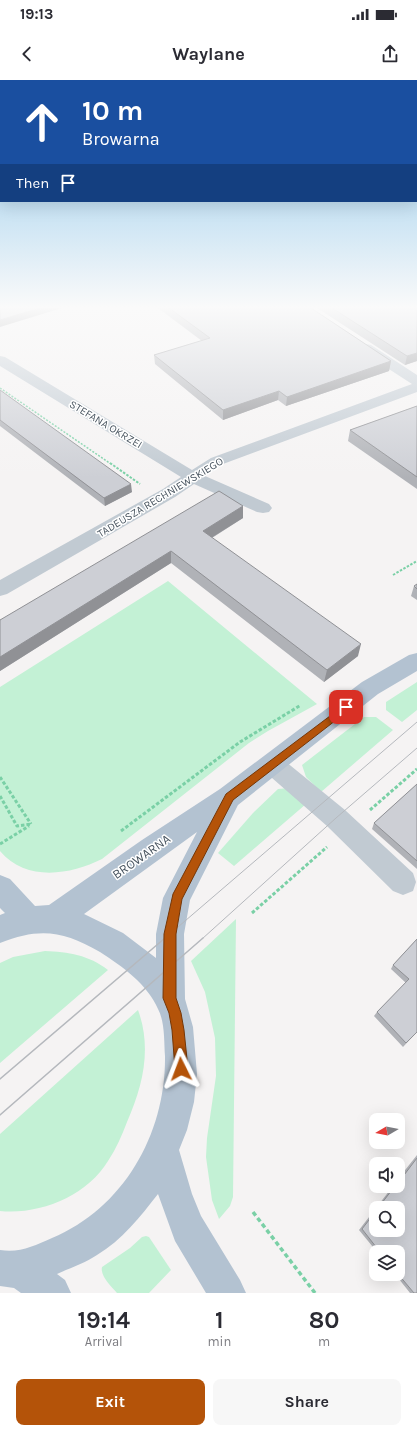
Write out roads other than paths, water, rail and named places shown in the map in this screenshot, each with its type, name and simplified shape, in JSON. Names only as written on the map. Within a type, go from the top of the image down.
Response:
[{"type":"main road","name":"BROWARNA","points":[[0,929],[42,919],[229,797],[370,688],[417,662]]},
{"type":"main road","name":"BROWARNA","points":[[170,998],[170,934],[177,898],[229,797]]},
{"type":"main road","points":[[0,888],[42,919],[89,930],[115,944],[142,966],[156,980],[170,998],[175,1013],[181,1058],[181,1081],[178,1104],[172,1128],[163,1151],[143,1186],[116,1218],[85,1243],[48,1260],[9,1269]]},
{"type":"main road","points":[[163,1151],[175,1194],[188,1228],[227,1293]]},
{"type":"main road","points":[[9,1269],[52,1293]]},
{"type":"street","name":"STEFANA OKRZEI","points":[[8,365],[192,476],[263,508]]},
{"type":"street","points":[[392,365],[417,381]]},
{"type":"street","name":"TADEUSZA RECHNIEWSKIEGO","points":[[0,589],[160,498],[217,461],[417,387]]},
{"type":"street","points":[[272,764],[336,818],[403,882]]},
{"type":"tram line","points":[[164,939],[417,722]]},
{"type":"tram line","points":[[202,939],[336,818],[417,748]]},
{"type":"tram line","points":[[0,1079],[165,938]]},
{"type":"tram line","points":[[0,1115],[203,938]]}]
